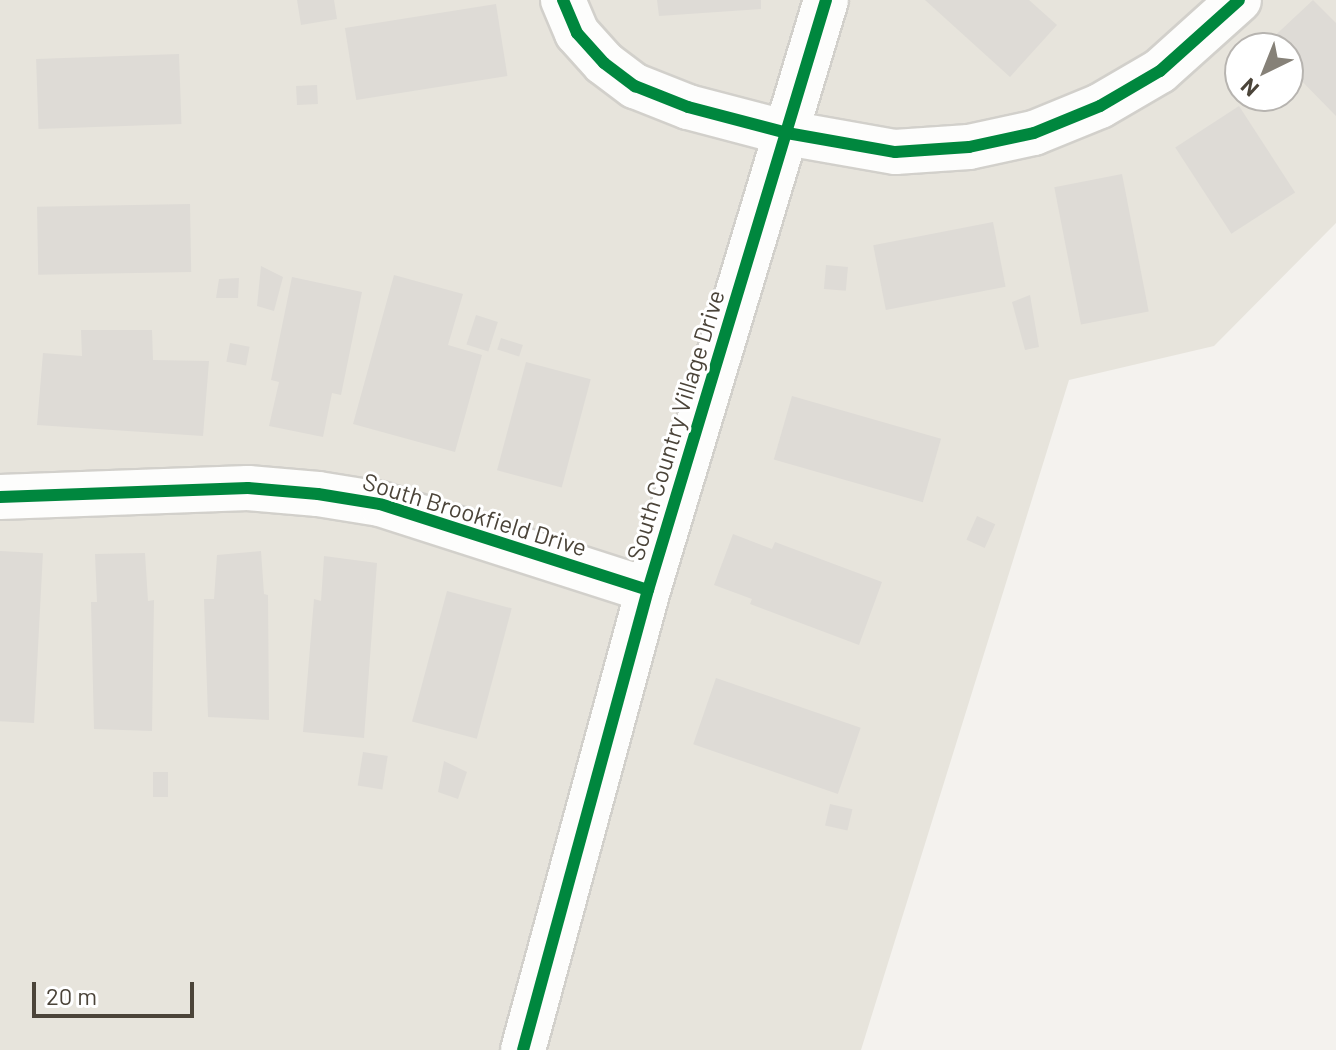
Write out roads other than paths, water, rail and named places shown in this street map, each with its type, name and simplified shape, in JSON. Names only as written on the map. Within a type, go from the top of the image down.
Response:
[{"type":"street","points":[[563,0],[577,33],[604,63],[635,86],[688,107],[787,133],[895,152],[969,147],[1034,133],[1100,106],[1160,71],[1239,0]]},
{"type":"street","name":"South Country Village Drive","points":[[523,1050],[648,590],[826,0]]},
{"type":"street","name":"South Brookfield Drive","points":[[0,497],[248,488],[318,494],[380,504],[648,590]]}]
